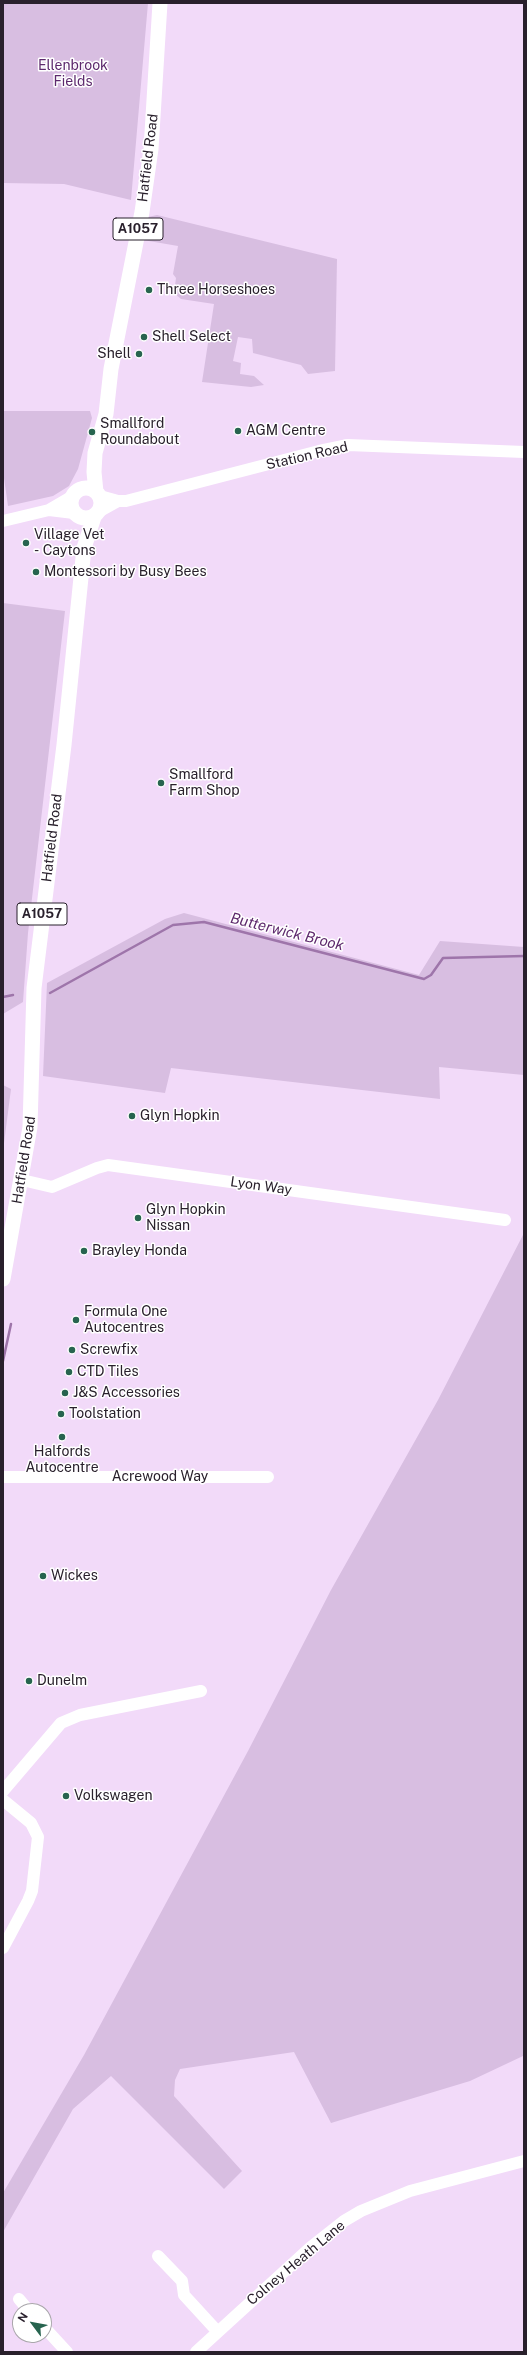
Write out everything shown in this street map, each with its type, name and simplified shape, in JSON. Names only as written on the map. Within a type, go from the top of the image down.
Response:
[{"type":"main road","name":"Hatfield Road","points":[[75,493],[95,453],[106,414],[111,369],[142,212],[151,149],[160,3]]},
{"type":"main road","name":"Hatfield Road","points":[[3,1279],[22,1180],[32,1103],[34,988],[64,745],[86,538],[98,504],[94,472],[95,453]]},
{"type":"main road","points":[[87,488],[98,504],[85,519],[75,514],[71,505],[75,493],[87,488]]},
{"type":"main road","name":"Hatfield Road","points":[[75,514],[86,538]]},
{"type":"street","name":"Station Road","points":[[98,504],[118,501],[348,445],[524,452]]},
{"type":"street","points":[[3,521],[49,510],[75,493]]},
{"type":"street","points":[[49,510],[75,514]]},
{"type":"street","name":"Lyon Way","points":[[22,1180],[52,1186],[108,1165],[505,1220]]},
{"type":"street","name":"Acrewood Way","points":[[3,1477],[268,1477]]},
{"type":"street","points":[[3,1791],[61,1723],[80,1715],[201,1691]]},
{"type":"street","points":[[3,1800],[31,1823],[38,1838],[32,1891],[3,1948]]},
{"type":"street","name":"Colney Heath Lane","points":[[196,2352],[216,2331],[322,2238],[361,2211],[410,2191],[524,2161]]},
{"type":"street","points":[[158,2256],[182,2281],[184,2295],[216,2331]]},
{"type":"street","points":[[19,2299],[23,2303]]},
{"type":"street","points":[[52,2336],[66,2352]]},
{"type":"green space","name":"Ellenbrook Fields","points":[[3,3],[148,3],[131,200],[64,184],[3,183]]},
{"type":"green space","points":[[157,215],[337,259],[335,371],[308,374],[301,365],[253,353],[252,339],[238,337],[233,361],[241,363],[240,374],[254,376],[264,385],[251,387],[202,382],[214,304],[181,299],[174,293],[176,278],[173,274],[178,246],[143,240],[148,217]]},
{"type":"green space","points":[[3,411],[90,411],[92,418],[78,469],[69,486],[53,496],[8,506],[3,471]]},
{"type":"green space","points":[[3,603],[65,611],[28,933],[23,1002],[3,1014]]},
{"type":"green space","points":[[184,913],[419,975],[440,941],[524,947],[524,1075],[439,1067],[440,1099],[171,1068],[165,1093],[43,1076],[47,983],[165,919]]},
{"type":"green space","points":[[3,1085],[11,1089],[3,1151]]},
{"type":"green space","points":[[524,1233],[524,2057],[523,2056],[470,2081],[331,2123],[294,2052],[180,2069],[175,2080],[174,2096],[242,2171],[224,2189],[111,2076],[73,2109],[3,2232],[3,2193],[84,2055],[248,1751],[331,1590],[438,1400]]},
{"type":"waterway","name":"Butterwick Brook","points":[[50,993],[173,925],[204,922],[424,979],[431,975],[443,958],[524,956]]},
{"type":"waterway","name":"Butterwick Brook","points":[[3,997],[13,995]]},
{"type":"waterway","points":[[3,1361],[11,1324]]},
{"type":"place","name":"Three Horseshoes","points":[[149,290]]},
{"type":"place","name":"Shell Select","points":[[144,337]]},
{"type":"place","name":"Shell","points":[[139,354]]},
{"type":"place","name":"AGM Centre","points":[[238,431]]},
{"type":"place","name":"Smallford Roundabout","points":[[92,432]]},
{"type":"place","name":"Village Vet - Caytons","points":[[26,543]]},
{"type":"place","name":"Montessori by Busy Bees","points":[[36,572]]},
{"type":"place","name":"Smallford Farm Shop","points":[[161,783]]},
{"type":"place","name":"Glyn Hopkin","points":[[132,1116]]},
{"type":"place","name":"Glyn Hopkin Nissan","points":[[138,1218]]},
{"type":"place","name":"Brayley Honda","points":[[84,1251]]},
{"type":"place","name":"Formula One Autocentres","points":[[76,1320]]},
{"type":"place","name":"Screwfix","points":[[72,1350]]},
{"type":"place","name":"CTD Tiles","points":[[69,1372]]},
{"type":"place","name":"J&S Accessories","points":[[65,1393]]},
{"type":"place","name":"Toolstation","points":[[61,1414]]},
{"type":"place","name":"Halfords Autocentre","points":[[62,1437]]},
{"type":"place","name":"Wickes","points":[[43,1576]]},
{"type":"place","name":"Dunelm","points":[[29,1681]]},
{"type":"place","name":"Volkswagen","points":[[66,1796]]}]
